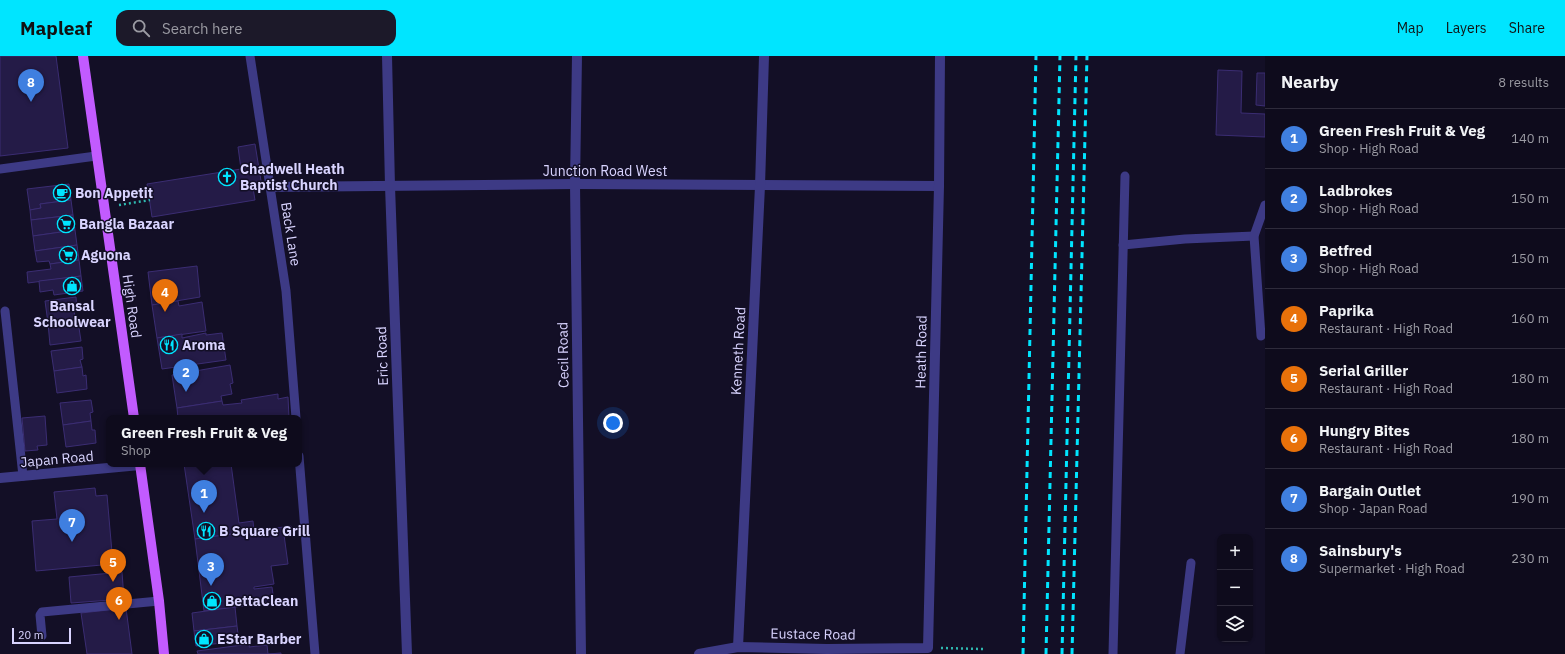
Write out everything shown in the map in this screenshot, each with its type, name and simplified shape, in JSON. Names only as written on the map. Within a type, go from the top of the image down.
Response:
[{"type":"main road","name":"High Road","points":[[83,56],[134,415]]},
{"type":"main road","points":[[140,467],[159,601],[164,654]]},
{"type":"street","name":"Eric Road","points":[[387,56],[390,186],[407,654]]},
{"type":"street","name":"Cecil Road","points":[[577,56],[575,184],[581,654]]},
{"type":"street","name":"Kenneth Road","points":[[738,647],[760,186],[764,56]]},
{"type":"street","name":"Heath Road","points":[[928,648],[939,186],[940,56]]},
{"type":"street","name":"Junction Road West","points":[[270,187],[575,184],[939,186]]},
{"type":"street","name":"Japan Road","points":[[0,478],[119,467]]},
{"type":"street","name":"Eustace Road","points":[[699,654],[738,647],[827,651],[928,648]]},
{"type":"lane","name":"Back Lane","points":[[250,56],[286,291],[296,415]]},
{"type":"lane","points":[[0,169],[96,156]]},
{"type":"lane","points":[[1113,654],[1125,176]]},
{"type":"lane","points":[[1261,336],[1254,236],[1265,206]]},
{"type":"lane","points":[[1124,246],[1185,239],[1254,236]]},
{"type":"lane","points":[[5,311],[22,476]]},
{"type":"lane","points":[[300,467],[315,654]]},
{"type":"lane","points":[[1180,654],[1191,563]]},
{"type":"lane","points":[[42,636],[40,615],[42,612],[159,601]]},
{"type":"path","points":[[105,207],[150,200]]},
{"type":"path","points":[[928,648],[983,649]]},
{"type":"building","points":[[0,56],[56,56],[68,148],[0,156]]},
{"type":"building","points":[[1218,70],[1242,71],[1241,113],[1265,114],[1265,137],[1216,135]]},
{"type":"building","points":[[1257,73],[1265,73],[1265,106],[1256,105]]},
{"type":"building","name":"Chadwell Heath Baptist Church","points":[[255,144],[262,187],[253,188],[255,200],[152,217],[147,184],[241,169],[238,147]]},
{"type":"building","points":[[69,184],[71,200],[40,204],[41,208],[30,210],[27,189]]},
{"type":"building","points":[[71,200],[73,215],[31,220],[30,210],[41,208],[40,204]]},
{"type":"building","points":[[73,215],[75,230],[33,236],[31,220]]},
{"type":"building","points":[[75,230],[77,245],[35,251],[33,236]]},
{"type":"building","points":[[77,245],[79,260],[50,264],[49,261],[37,262],[35,251]]},
{"type":"building","points":[[79,260],[81,276],[28,283],[27,272],[51,269],[50,264]]},
{"type":"building","points":[[197,266],[200,297],[152,305],[148,272]]},
{"type":"building","points":[[81,276],[83,291],[54,295],[53,290],[40,292],[39,281]]},
{"type":"building","points":[[76,297],[77,310],[74,310],[75,319],[48,323],[45,301]]},
{"type":"building","points":[[178,301],[179,306],[202,302],[206,331],[157,338],[152,305]]},
{"type":"building","points":[[75,319],[76,328],[79,328],[81,341],[50,345],[48,323]]},
{"type":"building","points":[[206,333],[206,335],[222,333],[226,360],[162,369],[157,338],[182,334],[182,338]]},
{"type":"building","points":[[82,347],[83,359],[80,360],[82,367],[54,371],[51,351]]},
{"type":"building","points":[[230,365],[233,383],[230,384],[232,394],[221,396],[222,401],[177,408],[172,375]]},
{"type":"building","points":[[82,367],[83,376],[86,375],[87,389],[57,393],[54,371]]},
{"type":"building","points":[[278,394],[278,399],[288,397],[289,415],[178,415],[177,408],[222,401],[223,405],[242,403],[241,400]]},
{"type":"building","points":[[91,400],[93,412],[90,413],[91,421],[63,425],[60,403]]},
{"type":"building","points":[[45,416],[47,445],[37,446],[38,450],[25,451],[22,418]]},
{"type":"building","points":[[91,421],[92,430],[95,430],[96,443],[66,447],[63,425]]},
{"type":"building","points":[[184,467],[231,467],[239,523],[253,521],[254,531],[195,539]]},
{"type":"building","points":[[95,488],[96,496],[107,495],[113,564],[36,571],[32,521],[57,519],[54,492]]},
{"type":"building","points":[[291,526],[292,535],[284,535],[288,564],[271,566],[274,584],[254,587],[254,589],[272,587],[274,602],[204,611],[195,539]]},
{"type":"building","points":[[122,572],[124,599],[71,603],[69,577]]},
{"type":"building","points":[[235,607],[237,626],[194,631],[192,613]]},
{"type":"building","points":[[126,608],[132,654],[87,654],[81,613]]},
{"type":"building","points":[[237,626],[239,641],[196,646],[194,631]]},
{"type":"building","points":[[250,644],[249,647],[267,645],[268,654],[198,654],[197,651]]},
{"type":"railway","points":[[1023,654],[1036,56]]},
{"type":"railway","points":[[1046,654],[1060,56]]},
{"type":"railway","points":[[1062,654],[1076,56]]},
{"type":"railway","points":[[1072,654],[1087,56]]},
{"type":"place","name":"Sainsbury's","points":[[31,102]]},
{"type":"place","name":"Chadwell Heath Baptist Church","points":[[227,177]]},
{"type":"place","name":"Bon Appetit","points":[[62,193]]},
{"type":"place","name":"Bangla Bazaar","points":[[66,224]]},
{"type":"place","name":"Aguona","points":[[68,255]]},
{"type":"place","name":"Bansal Schoolwear","points":[[72,286]]},
{"type":"place","name":"Paprika","points":[[165,312]]},
{"type":"place","name":"Aroma","points":[[169,345]]},
{"type":"place","name":"Ladbrokes","points":[[186,392]]},
{"type":"place","name":"Green Fresh Fruit & Veg","points":[[204,513]]},
{"type":"place","name":"B Square Grill","points":[[206,531]]},
{"type":"place","name":"Bargain Outlet","points":[[72,542]]},
{"type":"place","name":"Serial Griller","points":[[113,582]]},
{"type":"place","name":"Betfred","points":[[211,586]]},
{"type":"place","name":"BettaClean","points":[[212,601]]},
{"type":"place","name":"Hungry Bites","points":[[119,620]]},
{"type":"place","name":"EStar Barber","points":[[204,639]]}]
